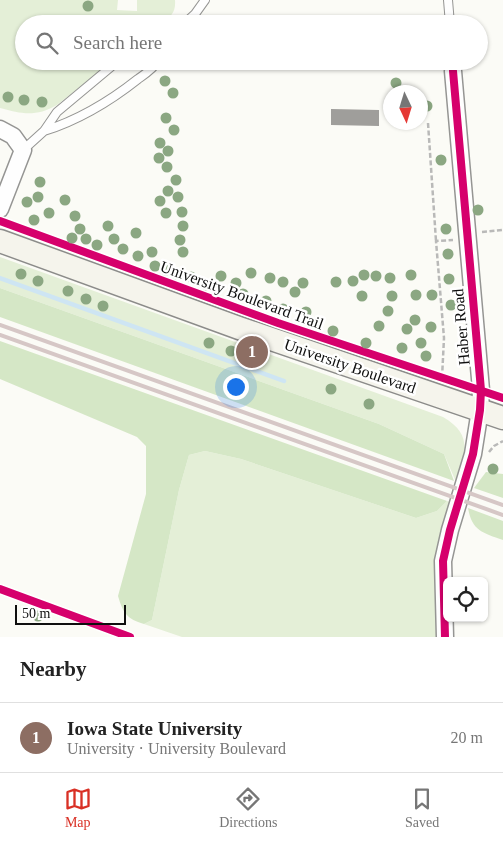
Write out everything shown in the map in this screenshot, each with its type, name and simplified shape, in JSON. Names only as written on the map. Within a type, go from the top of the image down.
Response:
[{"type":"main road","name":"University Boulevard","points":[[0,241],[239,328],[503,418]]},
{"type":"street","name":"Haber Road","points":[[445,637],[444,562],[452,524],[473,454],[481,390],[453,70]]},
{"type":"street","points":[[0,129],[13,136],[23,150],[0,209]]},
{"type":"lane","points":[[194,15],[205,0]]},
{"type":"lane","points":[[448,0],[449,15]]},
{"type":"lane","points":[[23,150],[44,132],[57,112],[107,70]]},
{"type":"lane","points":[[44,132],[66,124],[94,110],[119,95],[148,70]]},
{"type":"path","points":[[428,122],[444,338],[445,378],[433,375]]},
{"type":"path","points":[[477,233],[503,230]]},
{"type":"path","points":[[436,241],[460,240]]},
{"type":"green space","points":[[0,0],[118,0],[117,10],[137,11],[137,0],[175,0],[175,8],[171,15],[15,15],[15,70],[102,70],[57,105],[49,109],[29,113],[0,108]]},
{"type":"green space","points":[[0,257],[443,417],[453,424],[463,438],[464,454],[456,482],[444,454],[379,424],[0,288]]},
{"type":"green space","points":[[0,288],[379,424],[444,454],[454,481],[0,317]]},
{"type":"green space","points":[[0,341],[447,501],[437,511],[416,518],[241,459],[205,451],[189,455],[179,490],[152,620],[144,624],[138,622],[126,614],[118,596],[146,494],[146,446],[137,437],[0,379]]},
{"type":"green space","points":[[205,451],[241,459],[416,518],[437,511],[447,501],[450,502],[437,553],[438,637],[182,637],[144,624],[152,620],[179,490],[189,455]]},
{"type":"green space","points":[[486,472],[503,474],[503,498],[474,488]]},
{"type":"green space","points":[[468,508],[503,521],[503,540],[480,530],[472,522]]},
{"type":"building","points":[[331,109],[379,110],[379,126],[331,125]]},
{"type":"waterway","points":[[0,278],[284,381]]},
{"type":"railway","points":[[0,325],[503,505]]},
{"type":"railway","points":[[0,335],[503,515]]},
{"type":"cycle path","points":[[445,637],[443,561],[450,530],[473,454],[481,390],[453,71]]},
{"type":"cycle path","name":"University Boulevard Trail","points":[[0,221],[278,323],[503,398]]},
{"type":"cycle path","points":[[0,589],[130,637]]},
{"type":"place","name":"Iowa State University","points":[[252,352]]}]
